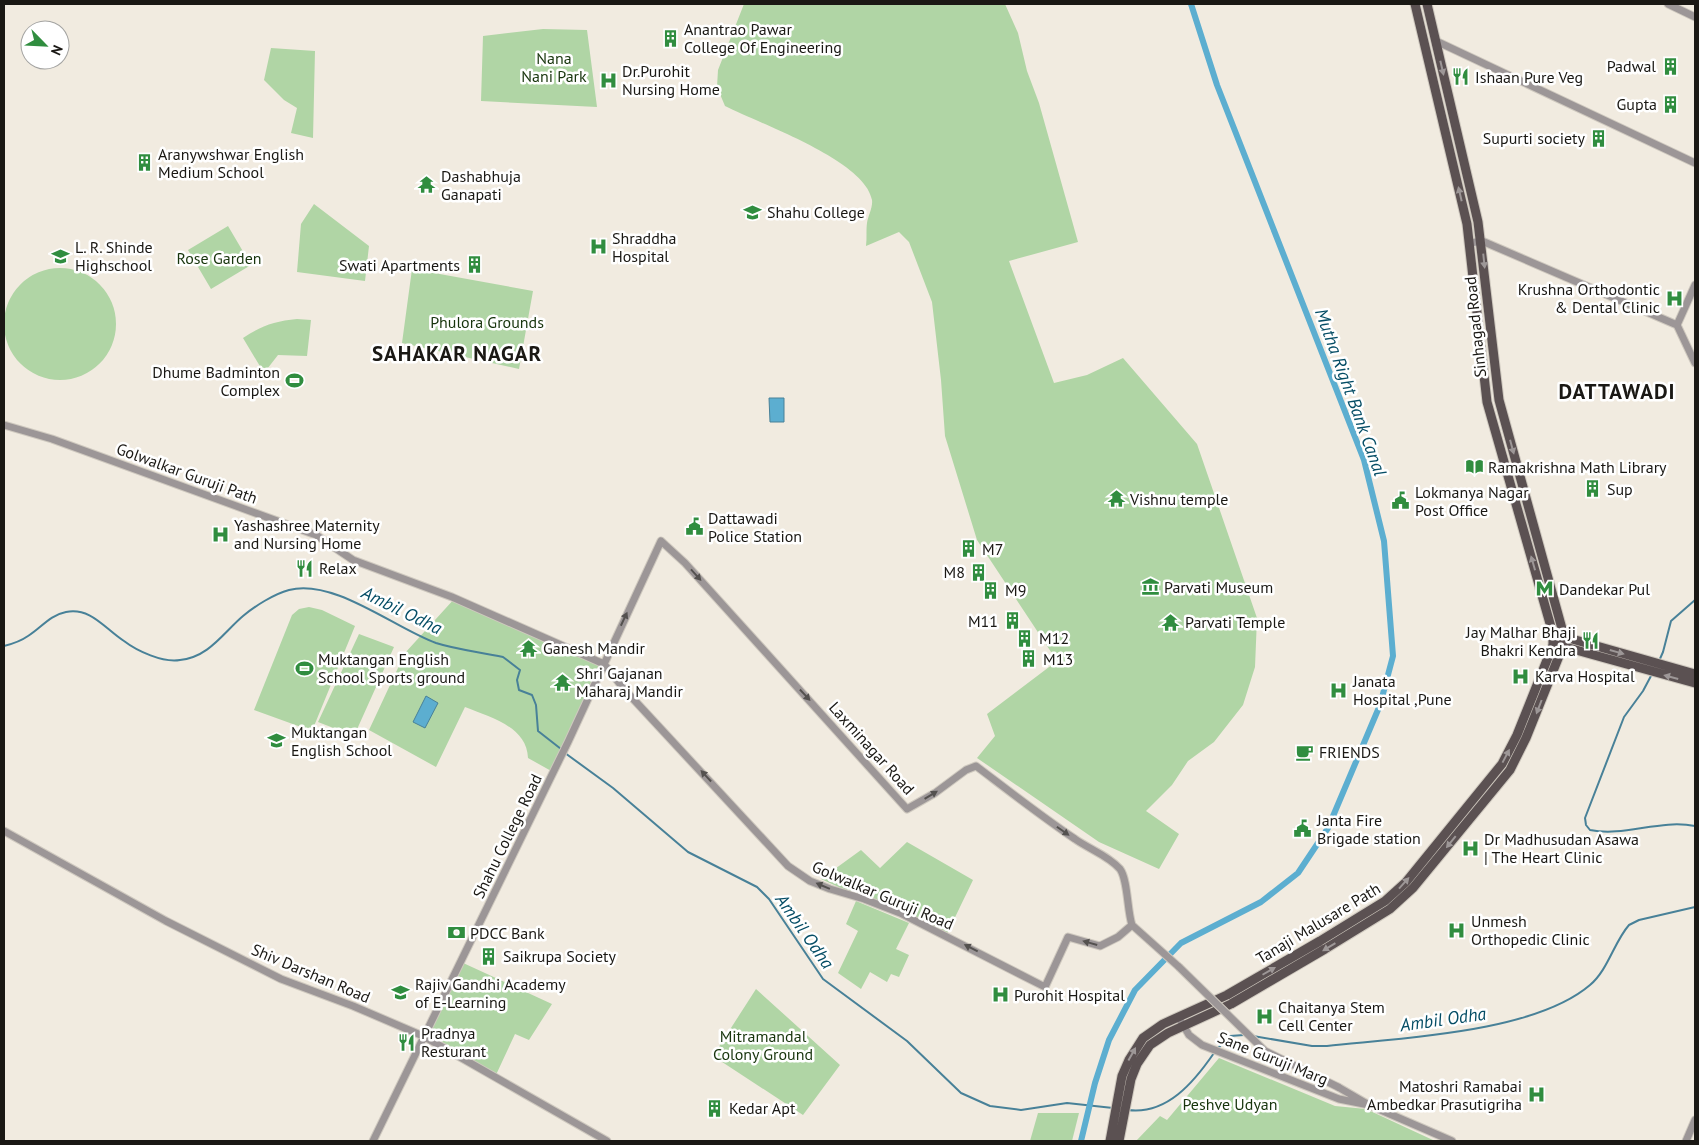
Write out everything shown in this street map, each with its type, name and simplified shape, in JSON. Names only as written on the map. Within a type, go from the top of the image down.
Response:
[{"type":"main road","name":"Sinhagad Road","points":[[1415,4],[1470,243],[1484,388],[1553,641]]},
{"type":"main road","name":"Sinhagad Road","points":[[1427,4],[1482,241],[1496,386],[1563,641]]},
{"type":"main road","points":[[1522,524],[1532,520]]},
{"type":"main road","points":[[1553,641],[1563,641],[1648,665],[1695,674]]},
{"type":"main road","name":"Tanaji Malusare Path","points":[[1119,1141],[1118,1120],[1121,1101],[1143,1054],[1157,1039],[1181,1022],[1231,1004],[1325,949],[1401,900],[1501,782],[1515,761],[1553,641]]},
{"type":"main road","name":"Tanaji Malusare Path","points":[[1528,721],[1563,641]]},
{"type":"main road","points":[[1648,665],[1695,683]]},
{"type":"main road","name":"Tanaji Malusare Path","points":[[1110,1141],[1118,1120]]},
{"type":"street","points":[[1668,4],[1695,17]]},
{"type":"street","points":[[1436,41],[1695,163]]},
{"type":"street","points":[[1470,243],[1482,241],[1677,325],[1695,363]]},
{"type":"street","points":[[1677,325],[1695,285]]},
{"type":"street","name":"Golwalkar Guruji Path","points":[[4,425],[52,439],[316,535],[353,560],[452,597],[604,664]]},
{"type":"street","name":"Shahu College Road","points":[[373,1141],[558,763],[661,541]]},
{"type":"street","name":"Laxminagar Road","points":[[661,541],[685,563],[907,809],[935,793],[966,770],[976,766],[1054,825],[1112,862],[1121,870],[1126,883],[1128,911],[1132,925]]},
{"type":"street","name":"Golwalkar Guruji Road","points":[[604,664],[624,689],[788,866],[810,881],[900,913],[1045,987],[1068,937],[1100,946],[1118,937],[1132,925]]},
{"type":"street","name":"Shiv Darshan Road","points":[[4,831],[166,921],[281,979],[353,1006],[423,1036],[607,1141]]},
{"type":"street","name":"Sane Guruji Marg","points":[[1132,925],[1173,961],[1265,1051],[1338,1087],[1369,1105],[1452,1141]]},
{"type":"street","name":"Sane Guruji Marg","points":[[1181,1022],[1202,1044],[1339,1099],[1369,1105]]},
{"type":"street","points":[[1686,1141],[1695,1120]]},
{"type":"green space","points":[[744,4],[1005,4],[1018,33],[1027,71],[1039,103],[1078,242],[1009,261],[1054,383],[1087,375],[1123,358],[1197,444],[1257,618],[1255,667],[1243,705],[1214,742],[1188,761],[1172,785],[1146,811],[1179,834],[1159,869],[1099,842],[977,758],[995,736],[987,714],[1057,661],[977,540],[945,436],[932,302],[909,242],[899,232],[866,246],[867,223],[872,200],[865,185],[851,171],[832,157],[809,145],[725,106],[717,87],[718,70]]},
{"type":"green space","name":"Nana Nani Park","points":[[543,29],[587,30],[597,107],[481,101],[483,36]]},
{"type":"green space","points":[[271,48],[315,51],[313,138],[291,133],[297,108],[284,100],[264,80]]},
{"type":"green space","points":[[314,204],[369,246],[365,281],[297,272],[301,224]]},
{"type":"green space","name":"Rose Garden","points":[[228,226],[251,265],[211,289],[188,250]]},
{"type":"green space","points":[[60,268],[81,272],[100,284],[112,303],[116,324],[112,345],[100,364],[81,376],[60,380],[39,376],[20,364],[8,345],[4,324],[8,303],[20,284],[39,272]]},
{"type":"green space","name":"Phulora Grounds","points":[[412,269],[533,291],[519,369],[402,343]]},
{"type":"green space","points":[[297,319],[311,320],[307,356],[278,355],[264,373],[243,338],[268,325]]},
{"type":"green space","points":[[455,598],[604,664],[553,772],[528,758],[526,747],[514,730],[495,719],[465,707],[436,767],[369,730],[405,653]]},
{"type":"green space","name":"Muktangan English School Sports ground","points":[[309,607],[322,610],[355,626],[312,731],[254,710],[292,615],[299,609]]},
{"type":"green space","points":[[359,634],[394,647],[354,736],[318,722]]},
{"type":"green space","points":[[907,842],[973,880],[946,936],[821,879],[861,850],[880,868]]},
{"type":"green space","points":[[856,901],[909,923],[896,949],[909,955],[899,977],[891,974],[887,982],[870,972],[861,989],[838,973],[858,931],[846,924]]},
{"type":"green space","points":[[461,962],[552,1004],[529,1040],[515,1034],[495,1077],[423,1036]]},
{"type":"green space","name":"Mitramandal Colony Ground","points":[[756,989],[840,1065],[803,1115],[713,1056]]},
{"type":"green space","name":"Peshve Udyan","points":[[1219,1058],[1335,1106],[1366,1109],[1435,1141],[1136,1141],[1160,1116],[1167,1120]]},
{"type":"green space","points":[[1038,1113],[1079,1113],[1072,1141],[1030,1141]]},
{"type":"water","points":[[769,398],[784,398],[784,422],[770,422]]},
{"type":"water","points":[[426,696],[438,703],[425,728],[413,722]]},
{"type":"waterway","name":"Mutha Right Bank Canal","points":[[1081,1141],[1095,1083],[1109,1040],[1135,990],[1181,943],[1261,902],[1298,873],[1328,828],[1380,705],[1393,656],[1384,541],[1364,460],[1217,85],[1191,4]]},
{"type":"waterway","name":"Ambil Odha","points":[[4,646],[25,638],[55,616],[75,611],[97,620],[129,645],[143,652],[166,660],[180,660],[190,658],[207,649],[248,612],[277,594],[289,590],[307,588],[325,591],[345,598],[436,643],[503,657],[520,670],[517,680],[519,690],[532,695],[536,705],[538,731],[561,749]]},
{"type":"waterway","name":"Ambil Odha","points":[[1659,661],[1671,621],[1695,600]]},
{"type":"waterway","name":"Ambil Odha","points":[[1652,674],[1643,691],[1624,717],[1585,818],[1586,825],[1590,830],[1603,832],[1682,824],[1695,826]]},
{"type":"waterway","name":"Ambil Odha","points":[[565,753],[613,788],[688,852],[757,887],[769,899],[823,979],[907,1041],[961,1093],[990,1106],[1021,1110],[1067,1103],[1113,1108]]},
{"type":"waterway","name":"Ambil Odha","points":[[1253,1036],[1312,1046],[1327,1046],[1428,1036],[1501,1023],[1536,1014],[1566,1001],[1590,985],[1602,972],[1619,939],[1629,925],[1639,920],[1695,907]]},
{"type":"waterway","name":"Ambil Odha","points":[[1217,1049],[1230,1036],[1244,1035]]},
{"type":"waterway","name":"Ambil Odha","points":[[1128,1110],[1142,1110],[1167,1102],[1198,1075],[1214,1053]]},
{"type":"place","name":"Anantrao Pawar College Of Engineering","points":[[670,38]]},
{"type":"place","name":"Padwal","points":[[1670,66]]},
{"type":"place","name":"Ishaan Pure Veg","points":[[1461,77]]},
{"type":"place","name":"Dr.Purohit Nursing Home","points":[[608,80]]},
{"type":"place","name":"Gupta","points":[[1671,104]]},
{"type":"place","name":"Supurti society","points":[[1599,138]]},
{"type":"place","name":"Aranywshwar English Medium School","points":[[144,163]]},
{"type":"place","name":"Dashabhuja Ganapati","points":[[427,185]]},
{"type":"place","name":"Shahu College","points":[[753,212]]},
{"type":"place","name":"Shraddha Hospital","points":[[598,247]]},
{"type":"place","name":"L. R. Shinde Highschool","points":[[61,256]]},
{"type":"place","name":"Swati Apartments","points":[[474,265]]},
{"type":"place","name":"Krushna Orthodontic & Dental Clinic","points":[[1674,298]]},
{"type":"place","name":"Dhume Badminton Complex","points":[[294,381]]},
{"type":"place","name":"Ramakrishna Math Library","points":[[1474,467]]},
{"type":"place","name":"Sup","points":[[1593,489]]},
{"type":"place","name":"Vishnu temple","points":[[1116,499]]},
{"type":"place","name":"Lokmanya Nagar Post Office","points":[[1401,501]]},
{"type":"place","name":"Dattawadi Police Station","points":[[694,527]]},
{"type":"place","name":"Yashashree Maternity and Nursing Home","points":[[220,534]]},
{"type":"place","name":"M7","points":[[968,549]]},
{"type":"place","name":"Relax","points":[[305,568]]},
{"type":"place","name":"M8","points":[[979,572]]},
{"type":"place","name":"Parvati Museum","points":[[1150,587]]},
{"type":"place","name":"Dandekar Pul","points":[[1545,589]]},
{"type":"place","name":"M9","points":[[991,590]]},
{"type":"place","name":"M11","points":[[1012,621]]},
{"type":"place","name":"Parvati Temple","points":[[1171,622]]},
{"type":"place","name":"M12","points":[[1025,638]]},
{"type":"place","name":"Jay Malhar Bhaji Bhakri Kendra","points":[[1590,641]]},
{"type":"place","name":"Ganesh Mandir","points":[[529,648]]},
{"type":"place","name":"M13","points":[[1029,659]]},
{"type":"place","name":"Muktangan English School Sports ground","points":[[304,668]]},
{"type":"place","name":"Karva Hospital","points":[[1521,676]]},
{"type":"place","name":"Shri Gajanan Maharaj Mandir","points":[[562,682]]},
{"type":"place","name":"Janata Hospital ,Pune","points":[[1339,690]]},
{"type":"place","name":"Muktangan English School","points":[[277,741]]},
{"type":"place","name":"FRIENDS","points":[[1305,752]]},
{"type":"place","name":"Janta Fire Brigade station","points":[[1303,829]]},
{"type":"place","name":"Dr Madhusudan Asawa | The Heart Clinic","points":[[1470,848]]},
{"type":"place","name":"Unmesh Orthopedic Clinic","points":[[1457,930]]},
{"type":"place","name":"PDCC Bank","points":[[456,933]]},
{"type":"place","name":"Saikrupa Society","points":[[489,956]]},
{"type":"place","name":"Rajiv Gandhi Academy of E-Learning","points":[[401,993]]},
{"type":"place","name":"Purohit Hospital","points":[[1000,995]]},
{"type":"place","name":"Chaitanya Stem Cell Center","points":[[1264,1016]]},
{"type":"place","name":"Pradnya Resturant","points":[[407,1042]]},
{"type":"place","name":"Matoshri Ramabai Ambedkar Prasutigriha","points":[[1536,1095]]},
{"type":"place","name":"Kedar Apt","points":[[715,1108]]},
{"type":"district","name":"SAHAKAR NAGAR","points":[[457,353]]},
{"type":"district","name":"DATTAWADI","points":[[1617,391]]}]
